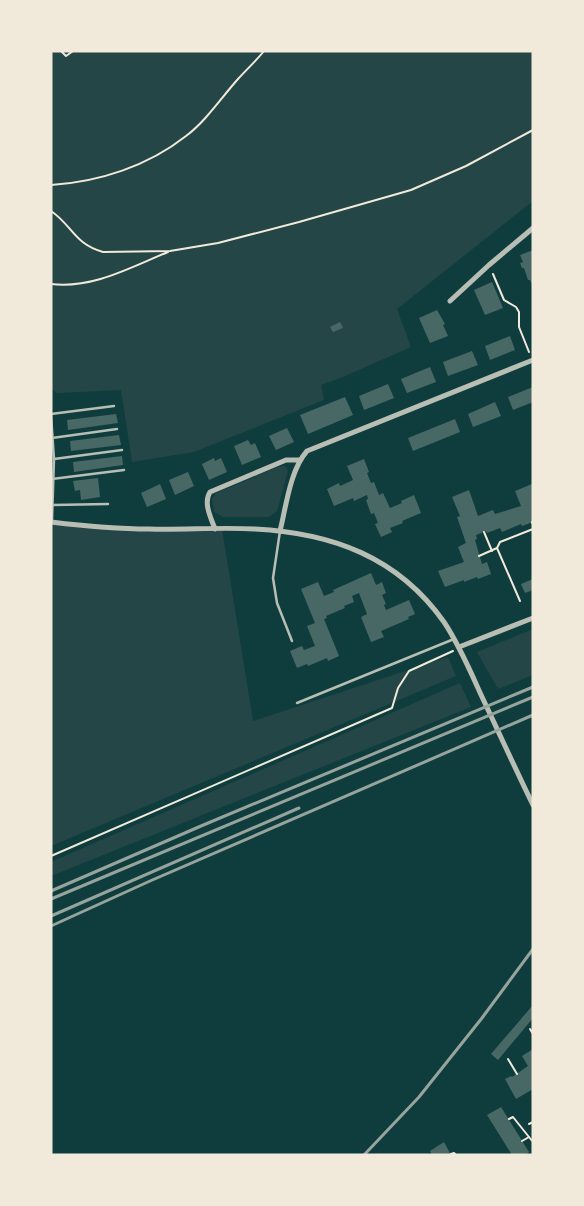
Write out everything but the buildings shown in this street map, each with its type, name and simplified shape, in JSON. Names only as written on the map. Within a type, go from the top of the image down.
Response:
[{"type":"street","points":[[450,301],[489,264],[533,228]]},
{"type":"street","points":[[280,531],[300,460],[308,451],[532,360]]},
{"type":"street","points":[[215,529],[207,504],[207,497],[210,492],[286,460],[300,460]]},
{"type":"street","points":[[52,522],[120,528],[254,529],[280,531],[342,544],[377,559],[407,581],[443,622],[454,638],[533,805]]},
{"type":"street","points":[[459,648],[533,618]]},
{"type":"lane","points":[[52,522],[54,459],[51,415],[114,406]]},
{"type":"lane","points":[[52,438],[117,429]]},
{"type":"lane","points":[[54,459],[122,450]]},
{"type":"lane","points":[[52,479],[124,470]]},
{"type":"lane","points":[[53,505],[108,504]]},
{"type":"lane","points":[[280,531],[272,578],[278,603],[292,641]]},
{"type":"lane","points":[[297,703],[454,638]]},
{"type":"path","points":[[61,51],[66,56],[73,51]]},
{"type":"path","points":[[51,185],[98,177],[130,168],[170,147],[187,136],[205,118],[264,51]]},
{"type":"path","points":[[51,211],[57,215],[81,242],[94,250],[103,252],[170,251],[218,243],[411,190],[466,166],[533,130]]},
{"type":"path","points":[[51,284],[66,286],[97,281],[170,251]]},
{"type":"path","points":[[489,264],[504,300],[516,307],[519,312],[519,327],[532,360]]},
{"type":"path","points":[[479,556],[492,551],[497,548],[500,542],[532,526]]},
{"type":"path","points":[[484,532],[492,551]]},
{"type":"path","points":[[497,548],[520,601]]},
{"type":"path","points":[[51,856],[392,708],[398,688],[409,672],[459,648]]},
{"type":"path","points":[[530,1029],[533,1034]]},
{"type":"path","points":[[508,1058],[517,1074]]},
{"type":"path","points":[[509,1119],[513,1117],[533,1142]]},
{"type":"path","points":[[529,1124],[533,1122]]},
{"type":"path","points":[[522,1141],[529,1137]]},
{"type":"path","points":[[451,1154],[454,1153],[456,1155]]},
{"type":"shaded area","points":[[51,51],[533,51],[533,201],[397,309],[411,347],[321,385],[324,400],[194,452],[132,462],[121,390],[57,393],[51,389]]},
{"type":"shaded area","points":[[285,466],[288,471],[277,511],[269,517],[223,517],[214,512],[212,499],[216,493],[278,467]]},
{"type":"shaded area","points":[[51,522],[111,528],[222,529],[253,721],[448,657],[456,676],[51,846]]},
{"type":"shaded area","points":[[533,629],[533,675],[498,689],[477,652]]},
{"type":"shaded area","points":[[460,683],[471,707],[51,876],[51,862]]},
{"type":"railway","points":[[51,891],[533,687]]},
{"type":"railway","points":[[51,899],[533,697]]},
{"type":"railway","points":[[51,926],[150,881],[533,715]]},
{"type":"railway","points":[[51,916],[299,808]]},
{"type":"railway","points":[[364,1155],[419,1097],[482,1018],[533,949]]}]
